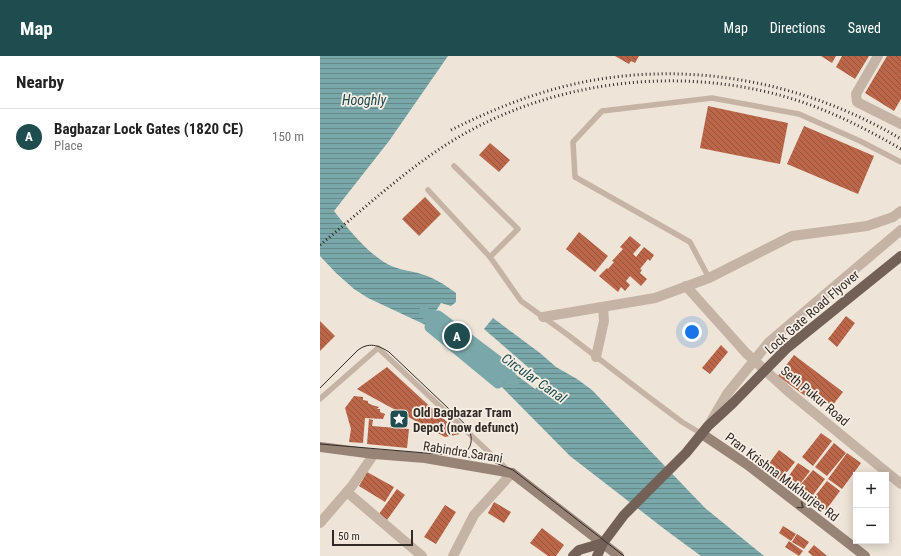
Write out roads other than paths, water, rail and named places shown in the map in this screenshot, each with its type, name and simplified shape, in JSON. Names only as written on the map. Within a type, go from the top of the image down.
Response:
[{"type":"main road","name":"Lock Gate Road Flyover","points":[[597,556],[603,543],[624,515],[686,454],[705,430],[787,348],[901,256]]},
{"type":"main road","name":"Pran Krishna Mukhurjee Rd","points":[[705,430],[865,556]]},
{"type":"main road","name":"Rabindra Sarani","points":[[320,448],[425,458],[512,473],[619,556]]},
{"type":"main road","points":[[573,556],[579,550],[603,543]]},
{"type":"street","points":[[878,56],[856,94],[857,102],[901,124]]},
{"type":"street","points":[[543,317],[655,298],[709,278],[792,236],[867,226],[893,217],[901,210]]},
{"type":"street","points":[[705,430],[727,394],[769,342],[901,230]]},
{"type":"street","name":"Seth Pukur Road","points":[[686,286],[746,353],[790,393],[901,484]]},
{"type":"street","points":[[596,357],[604,321],[603,306]]},
{"type":"street","points":[[320,523],[347,492],[374,454]]},
{"type":"street","points":[[453,556],[474,515],[512,473]]},
{"type":"street","points":[[347,492],[422,556]]},
{"type":"lane","points":[[709,278],[690,242],[575,177],[573,142],[602,111],[712,98],[799,114],[860,141],[901,162]]},
{"type":"lane","points":[[454,166],[518,229],[490,257]]},
{"type":"lane","points":[[428,190],[490,257],[521,301],[682,422],[705,430]]},
{"type":"lane","points":[[320,399],[378,348],[512,473]]},
{"type":"water","name":"Hooghly","points":[[320,56],[448,56],[389,141],[334,211],[361,243],[377,257],[397,268],[429,277],[456,293],[456,302],[451,306],[441,303],[436,311],[438,316],[430,327],[368,298],[354,289],[320,256]]},
{"type":"water","points":[[493,318],[540,353],[556,367],[592,390],[705,508],[764,556],[701,556],[570,456],[498,383],[502,375],[511,371],[535,389],[544,381],[484,329]]},
{"type":"waterway","name":"Circular Canal","points":[[424,312],[501,375],[514,383]]},
{"type":"waterway","name":"Circular Canal","points":[[438,316],[511,371],[501,375],[498,383],[430,327],[438,316]]},
{"type":"tram line","points":[[320,388],[358,350],[370,345],[381,348],[389,352],[468,427],[471,436],[471,444],[467,451],[459,457]]},
{"type":"tram line","points":[[320,444],[461,456],[491,461],[513,470],[624,556]]},
{"type":"railway","points":[[451,130],[475,118],[525,98],[551,90],[596,80],[641,75],[686,74],[731,78],[776,87],[819,100],[861,118],[901,139]]},
{"type":"railway","points":[[320,245],[404,175],[457,138],[497,117],[539,101],[583,90],[628,83],[673,81],[718,83],[762,91],[805,103],[842,118],[901,149]]},
{"type":"place","name":"Bagbazar Lock Gates (1820 CE)","points":[[457,336]]},
{"type":"place","name":"Old Bagbazar Tram Depot (now defunct)","points":[[399,419]]}]
